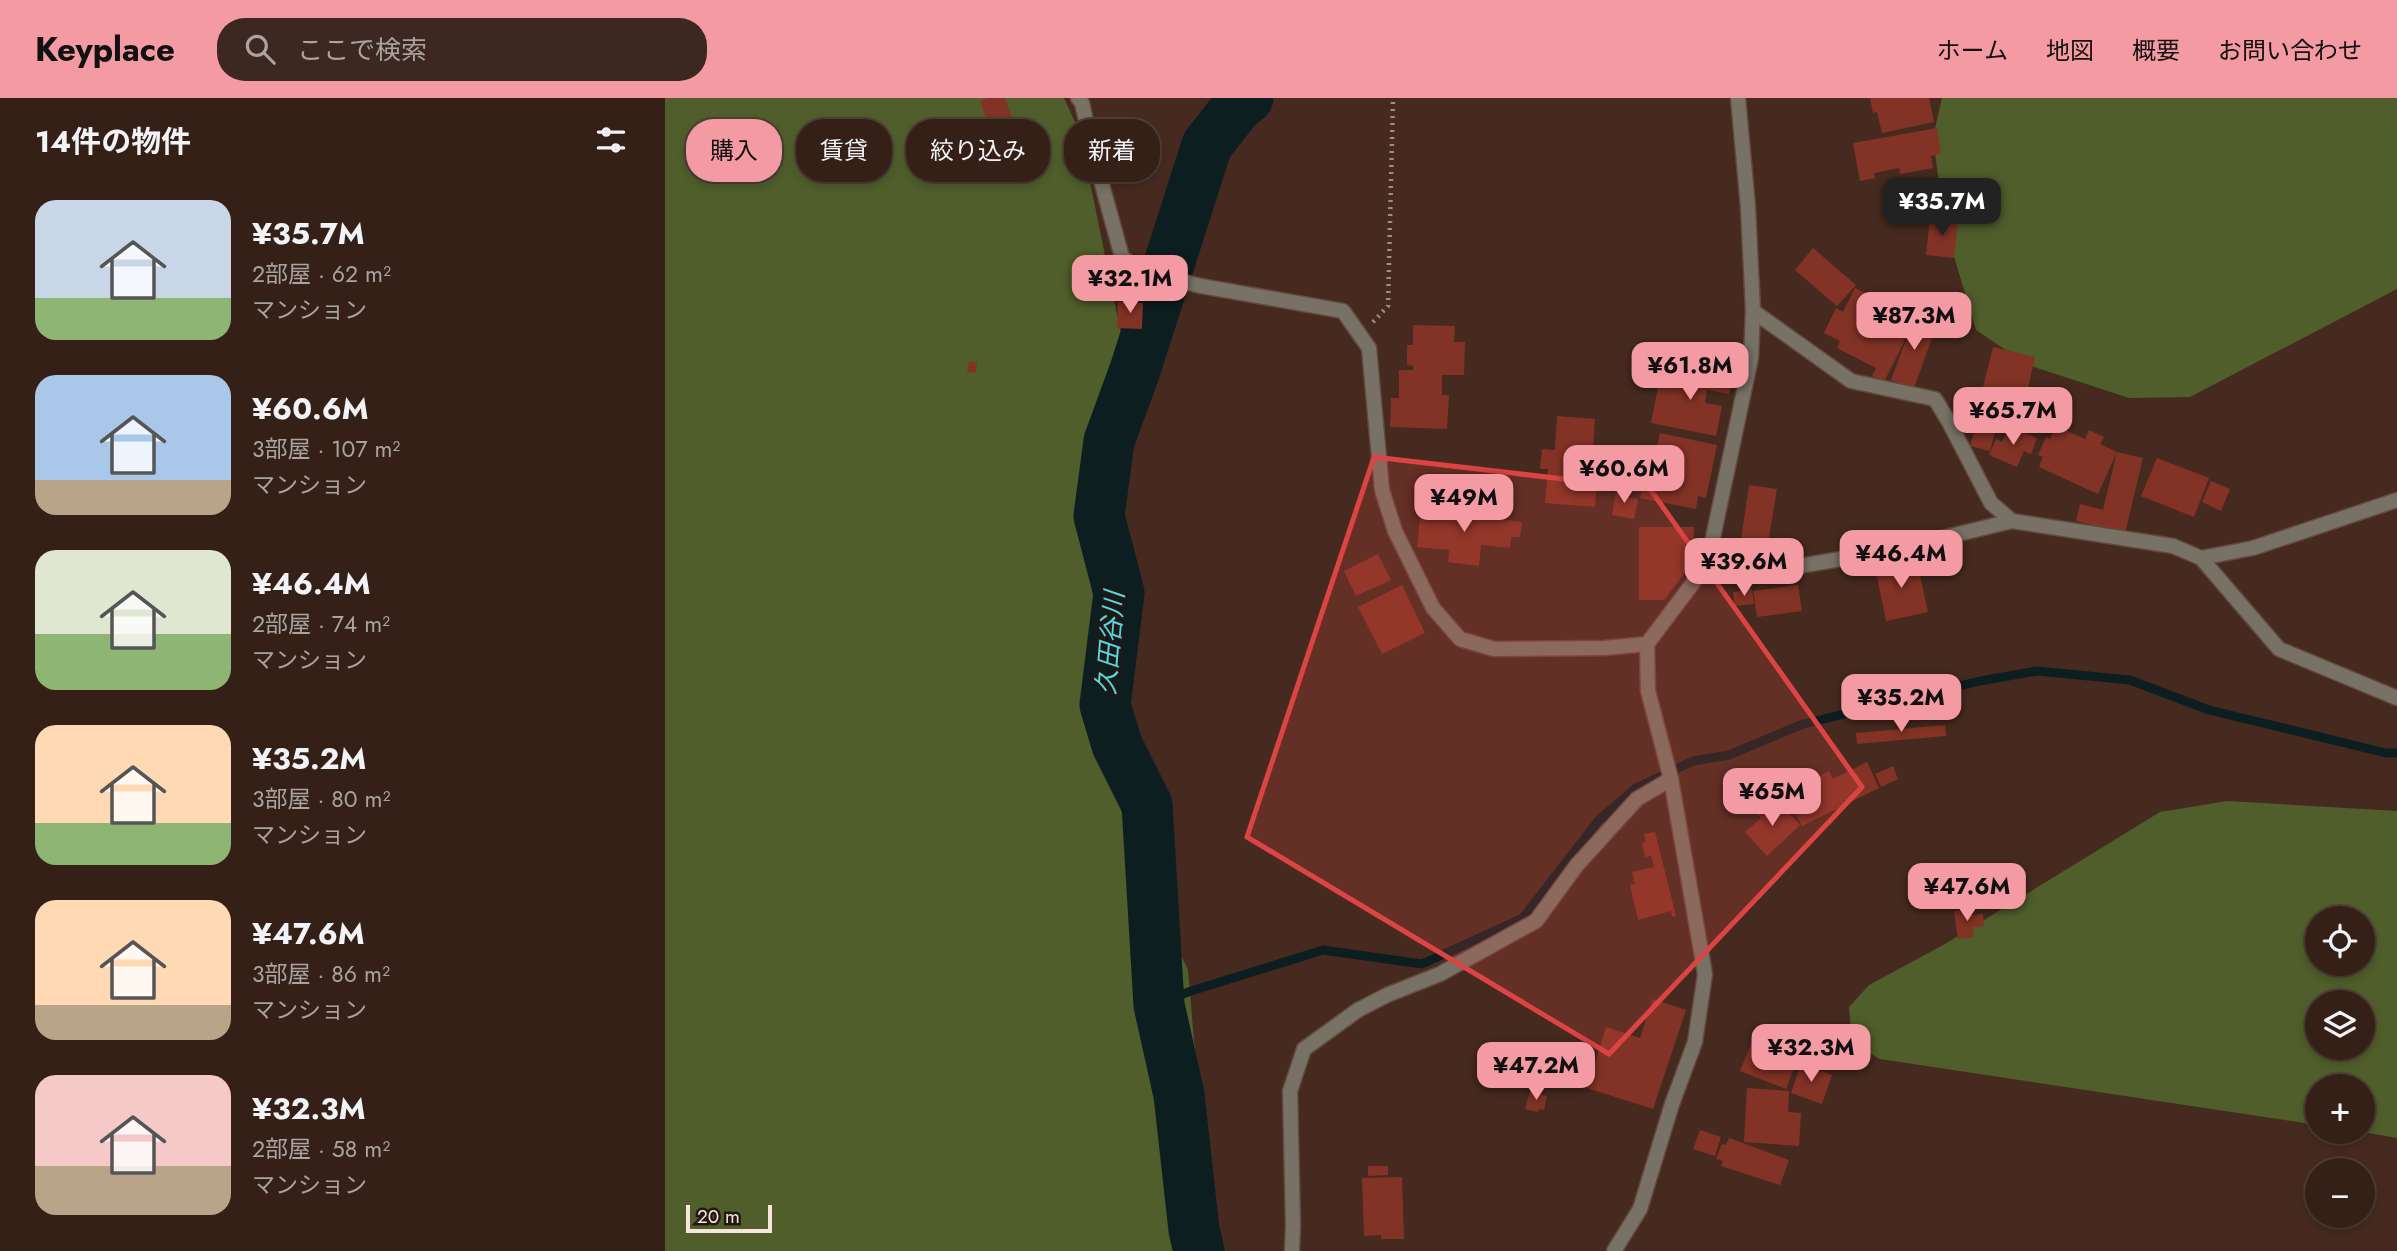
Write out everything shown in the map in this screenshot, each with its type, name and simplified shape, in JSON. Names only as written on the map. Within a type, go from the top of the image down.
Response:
[{"type":"street","points":[[1078,98],[1082,103],[1122,257],[1139,271],[1201,286],[1343,312],[1369,348],[1382,490],[1395,531],[1433,608],[1460,639],[1494,649],[1647,645]]},
{"type":"street","points":[[1614,1251],[1640,1209],[1672,1104],[1695,1042],[1705,974],[1671,779],[1648,691],[1647,645],[1702,571],[1711,547],[1751,358],[1753,311],[1748,207],[1738,98]]},
{"type":"street","points":[[1753,311],[1851,381],[1935,399],[1991,503],[2012,521]]},
{"type":"street","points":[[2201,558],[2253,548],[2397,500]]},
{"type":"street","points":[[1702,571],[1752,574],[1888,551],[2012,521],[2173,546],[2201,558],[2279,649],[2397,698]]},
{"type":"street","points":[[1292,1251],[1290,1091],[1304,1049],[1358,1010],[1440,974],[1536,921],[1577,865],[1637,799],[1671,779]]},
{"type":"path","points":[[1360,336],[1388,306],[1393,98]]},
{"type":"highlighted area","points":[[1374,457],[1650,489],[1862,787],[1609,1054],[1247,837]]},
{"type":"green space","points":[[665,98],[1064,98],[1074,119],[1064,119],[1064,182],[1090,182],[1127,363],[1120,417],[1095,494],[1110,600],[1097,716],[1131,784],[1146,861],[1173,939],[1188,970],[1203,1145],[1216,1209],[1216,1251],[665,1251]]},
{"type":"green space","points":[[1942,98],[2397,98],[2397,289],[2190,397],[2129,398],[2028,365],[1976,330],[1944,223],[1933,137]]},
{"type":"green space","points":[[2227,801],[2397,811],[2397,1138],[2375,1134],[2375,1074],[2305,1074],[2305,1123],[1880,1059],[1852,1044],[1849,1007],[1869,985],[1945,944],[2160,812]]},
{"type":"building","points":[[1005,98],[1012,118],[986,119],[980,101]]},
{"type":"building","points":[[1870,98],[1929,98],[1934,122],[1882,133]]},
{"type":"building","points":[[1937,128],[1941,154],[1931,156],[1933,168],[1900,174],[1899,168],[1874,173],[1875,178],[1860,181],[1853,143]]},
{"type":"building","points":[[1930,217],[1958,220],[1954,258],[1926,255]]},
{"type":"building","points":[[1813,248],[1856,285],[1837,306],[1795,270]]},
{"type":"building","points":[[1855,288],[1904,312],[1895,330],[1907,336],[1884,382],[1872,376],[1876,368],[1837,348],[1840,341],[1824,333],[1836,308],[1843,312]]},
{"type":"building","points":[[1118,302],[1143,303],[1142,329],[1117,328]]},
{"type":"building","points":[[1915,316],[1937,324],[1914,388],[1891,380]]},
{"type":"building","points":[[1413,325],[1455,326],[1454,342],[1465,342],[1464,375],[1442,375],[1442,395],[1449,395],[1447,429],[1390,427],[1391,398],[1399,398],[1399,370],[1413,370],[1413,366],[1407,365],[1407,345],[1413,345]]},
{"type":"building","points":[[1993,347],[2035,357],[2021,418],[1978,408]]},
{"type":"building","points":[[969,361],[977,363],[976,373],[967,372]]},
{"type":"building","points":[[1711,370],[1733,374],[1729,394],[1707,390],[1705,403],[1722,406],[1716,436],[1651,423],[1661,372],[1709,382]]},
{"type":"building","points":[[1557,416],[1595,419],[1591,479],[1597,480],[1595,507],[1545,503],[1548,469],[1540,469],[1542,449],[1555,450]]},
{"type":"building","points":[[1978,419],[1997,424],[1990,451],[1970,446]]},
{"type":"building","points":[[2009,426],[2037,438],[2031,454],[2024,451],[2017,467],[1989,455],[1996,439],[2002,442]]},
{"type":"building","points":[[2056,426],[2085,439],[2089,430],[2104,437],[2100,444],[2117,452],[2098,494],[2039,467],[2043,457],[2038,455],[2046,437],[2050,439]]},
{"type":"building","points":[[1660,433],[1717,445],[1706,498],[1698,496],[1696,509],[1640,498],[1647,462],[1653,464]]},
{"type":"building","points":[[2117,452],[2143,458],[2125,533],[2076,521],[2080,504],[2103,510]]},
{"type":"building","points":[[2157,458],[2209,478],[2194,517],[2141,496]]},
{"type":"building","points":[[2211,481],[2230,489],[2221,511],[2202,502]]},
{"type":"building","points":[[1749,485],[1777,489],[1767,549],[1745,546],[1746,541],[1741,540]]},
{"type":"building","points":[[1616,489],[1627,490],[1626,497],[1638,499],[1634,519],[1612,515]]},
{"type":"building","points":[[1421,509],[1522,522],[1520,537],[1511,537],[1510,548],[1481,545],[1479,566],[1448,562],[1449,550],[1417,547]]},
{"type":"building","points":[[1639,527],[1694,527],[1693,562],[1664,600],[1639,600]]},
{"type":"building","points":[[1378,554],[1391,580],[1356,596],[1344,571]]},
{"type":"building","points":[[1916,558],[1928,612],[1886,621],[1875,567]]},
{"type":"building","points":[[1402,585],[1425,633],[1382,654],[1358,607]]},
{"type":"building","points":[[1798,585],[1802,611],[1757,617],[1753,591]]},
{"type":"building","points":[[1752,589],[1754,604],[1735,606],[1733,592]]},
{"type":"building","points":[[1945,725],[1946,736],[1857,744],[1856,733]]},
{"type":"building","points":[[1867,762],[1879,788],[1802,826],[1789,800],[1804,793],[1801,785],[1829,771],[1833,779]]},
{"type":"building","points":[[1893,766],[1898,779],[1881,787],[1875,774]]},
{"type":"building","points":[[1778,801],[1800,825],[1767,856],[1745,832],[1761,818],[1758,814],[1768,804],[1771,808]]},
{"type":"building","points":[[1655,832],[1676,916],[1672,917],[1671,911],[1638,920],[1630,885],[1635,884],[1632,872],[1654,867],[1651,856],[1645,857],[1642,843],[1646,842],[1644,834]]},
{"type":"building","points":[[1972,909],[1972,915],[1983,914],[1984,926],[1973,927],[1974,937],[1958,939],[1954,911]]},
{"type":"building","points":[[1653,999],[1686,1010],[1653,1109],[1587,1088],[1606,1027],[1640,1038]]},
{"type":"building","points":[[1753,1039],[1798,1057],[1786,1089],[1740,1071]]},
{"type":"building","points":[[1801,1064],[1832,1075],[1822,1104],[1791,1093]]},
{"type":"building","points":[[1747,1088],[1789,1091],[1788,1112],[1801,1113],[1799,1146],[1744,1142]]},
{"type":"building","points":[[1530,1091],[1547,1096],[1544,1110],[1539,1109],[1538,1112],[1525,1109]]},
{"type":"building","points":[[1700,1130],[1721,1137],[1715,1156],[1693,1149]]},
{"type":"building","points":[[1729,1138],[1789,1160],[1780,1185],[1721,1166],[1723,1161],[1716,1159],[1722,1144],[1726,1145]]},
{"type":"building","points":[[1368,1166],[1388,1166],[1388,1175],[1368,1176]]},
{"type":"building","points":[[1402,1177],[1404,1239],[1381,1239],[1381,1235],[1364,1236],[1362,1178]]},
{"type":"waterway","name":"久田谷川","points":[[1199,1251],[1194,1230],[1179,1095],[1159,1005],[1147,805],[1117,745],[1105,705],[1119,593],[1099,516],[1109,441],[1135,370],[1207,145],[1237,107],[1248,98]]},
{"type":"waterway","points":[[1159,1005],[1188,992],[1323,950],[1422,964],[1523,918],[1599,820],[1636,788],[1693,761],[1729,755],[1803,724],[1980,681],[2037,671],[2130,680],[2209,710],[2386,753],[2397,753]]}]
